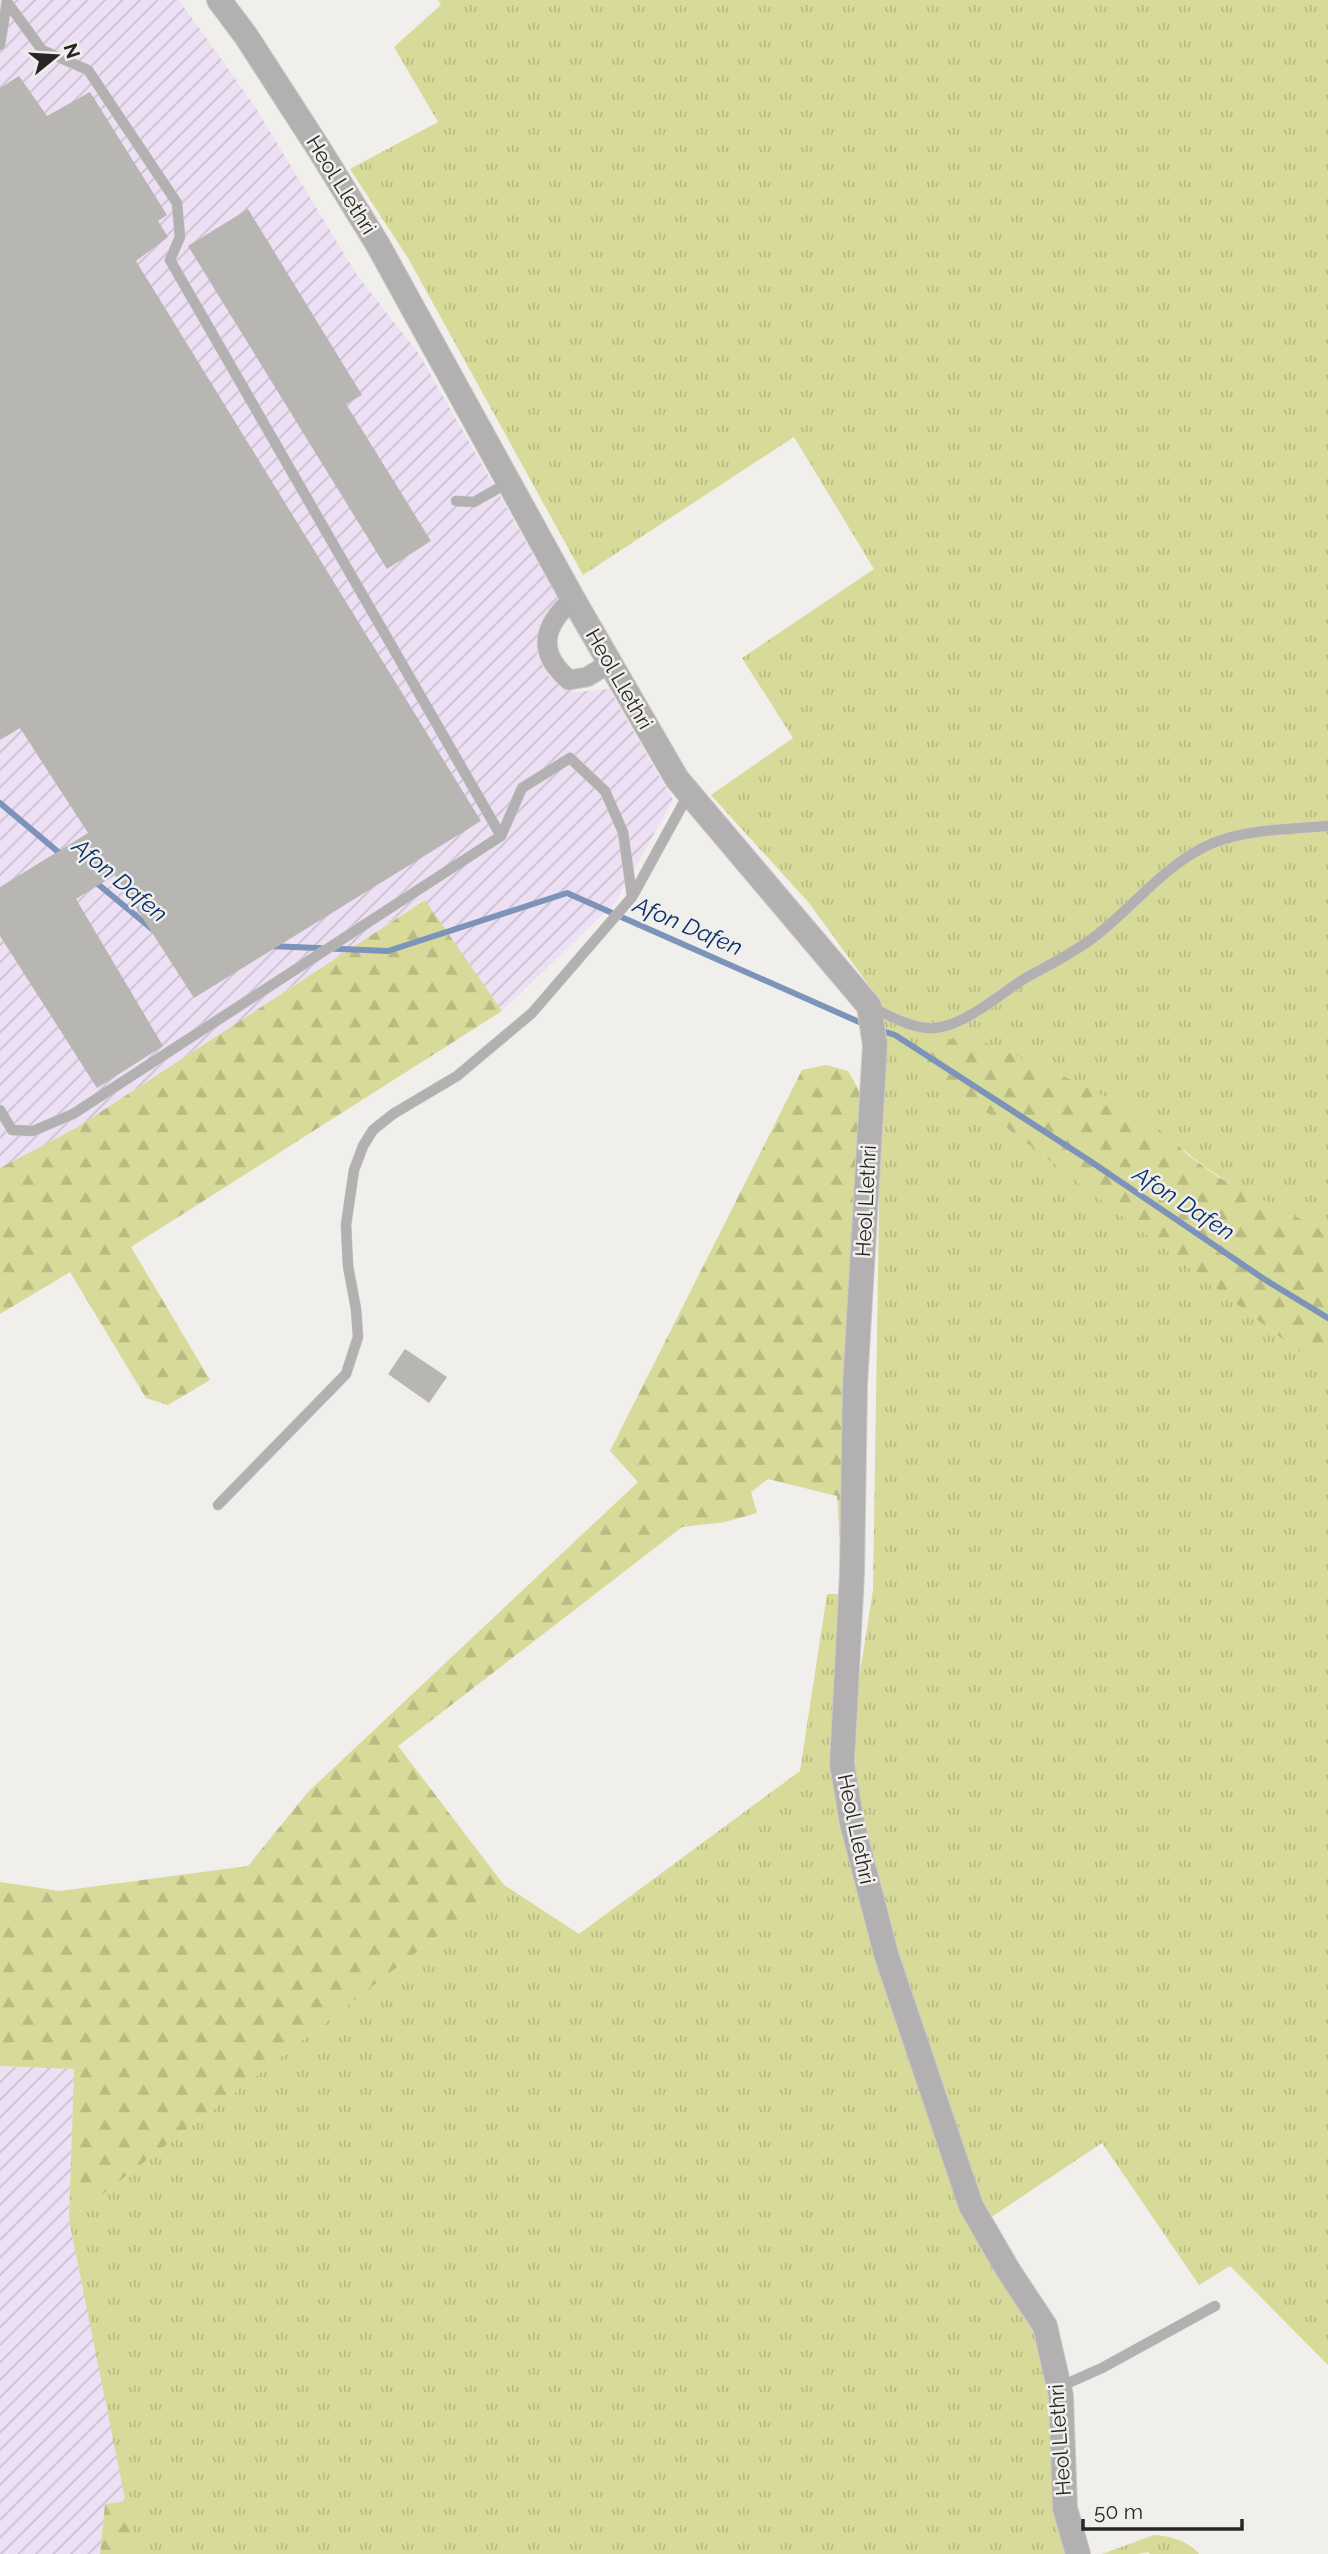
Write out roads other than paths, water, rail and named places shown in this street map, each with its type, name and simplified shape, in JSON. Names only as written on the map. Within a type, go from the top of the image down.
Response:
[{"type":"street","name":"Heol Llethri","points":[[219,0],[246,36],[378,245],[573,599],[677,779],[869,1006],[875,1045],[855,1385],[852,1574],[842,1764],[852,1823],[886,1954],[971,2206],[1045,2326],[1061,2396],[1065,2508],[1078,2554]]},
{"type":"street","points":[[573,599],[562,608],[552,626],[546,648],[554,667],[569,680],[587,677],[610,663]]},
{"type":"lane","points":[[0,45],[7,1]]},
{"type":"lane","points":[[7,1],[42,50],[88,70],[177,204],[180,237],[170,260],[501,836]]},
{"type":"lane","points":[[456,501],[474,502],[509,482]]},
{"type":"lane","points":[[0,1110],[12,1130],[33,1131],[73,1114],[501,836],[522,788],[570,758],[605,791],[623,832],[632,897]]},
{"type":"lane","points":[[218,1504],[346,1374],[358,1337],[348,1266],[346,1225],[354,1170],[363,1146],[373,1130],[393,1114],[457,1076],[532,1013],[632,897],[689,793]]},
{"type":"lane","points":[[869,1006],[909,1024],[927,1028],[947,1025],[976,1011],[1071,954],[1099,934],[1136,898],[1184,859],[1213,843],[1247,834],[1328,826]]},
{"type":"lane","points":[[1059,2387],[1102,2368],[1215,2305]]},
{"type":"waterway","name":"Afon Dafen","points":[[0,803],[63,856]]},
{"type":"waterway","name":"Afon Dafen","points":[[93,880],[152,929]]},
{"type":"waterway","name":"Afon Dafen","points":[[270,946],[388,951],[567,893],[866,1025]]},
{"type":"waterway","name":"Afon Dafen","points":[[879,1030],[895,1035],[1087,1159],[1264,1279],[1328,1318]]}]
